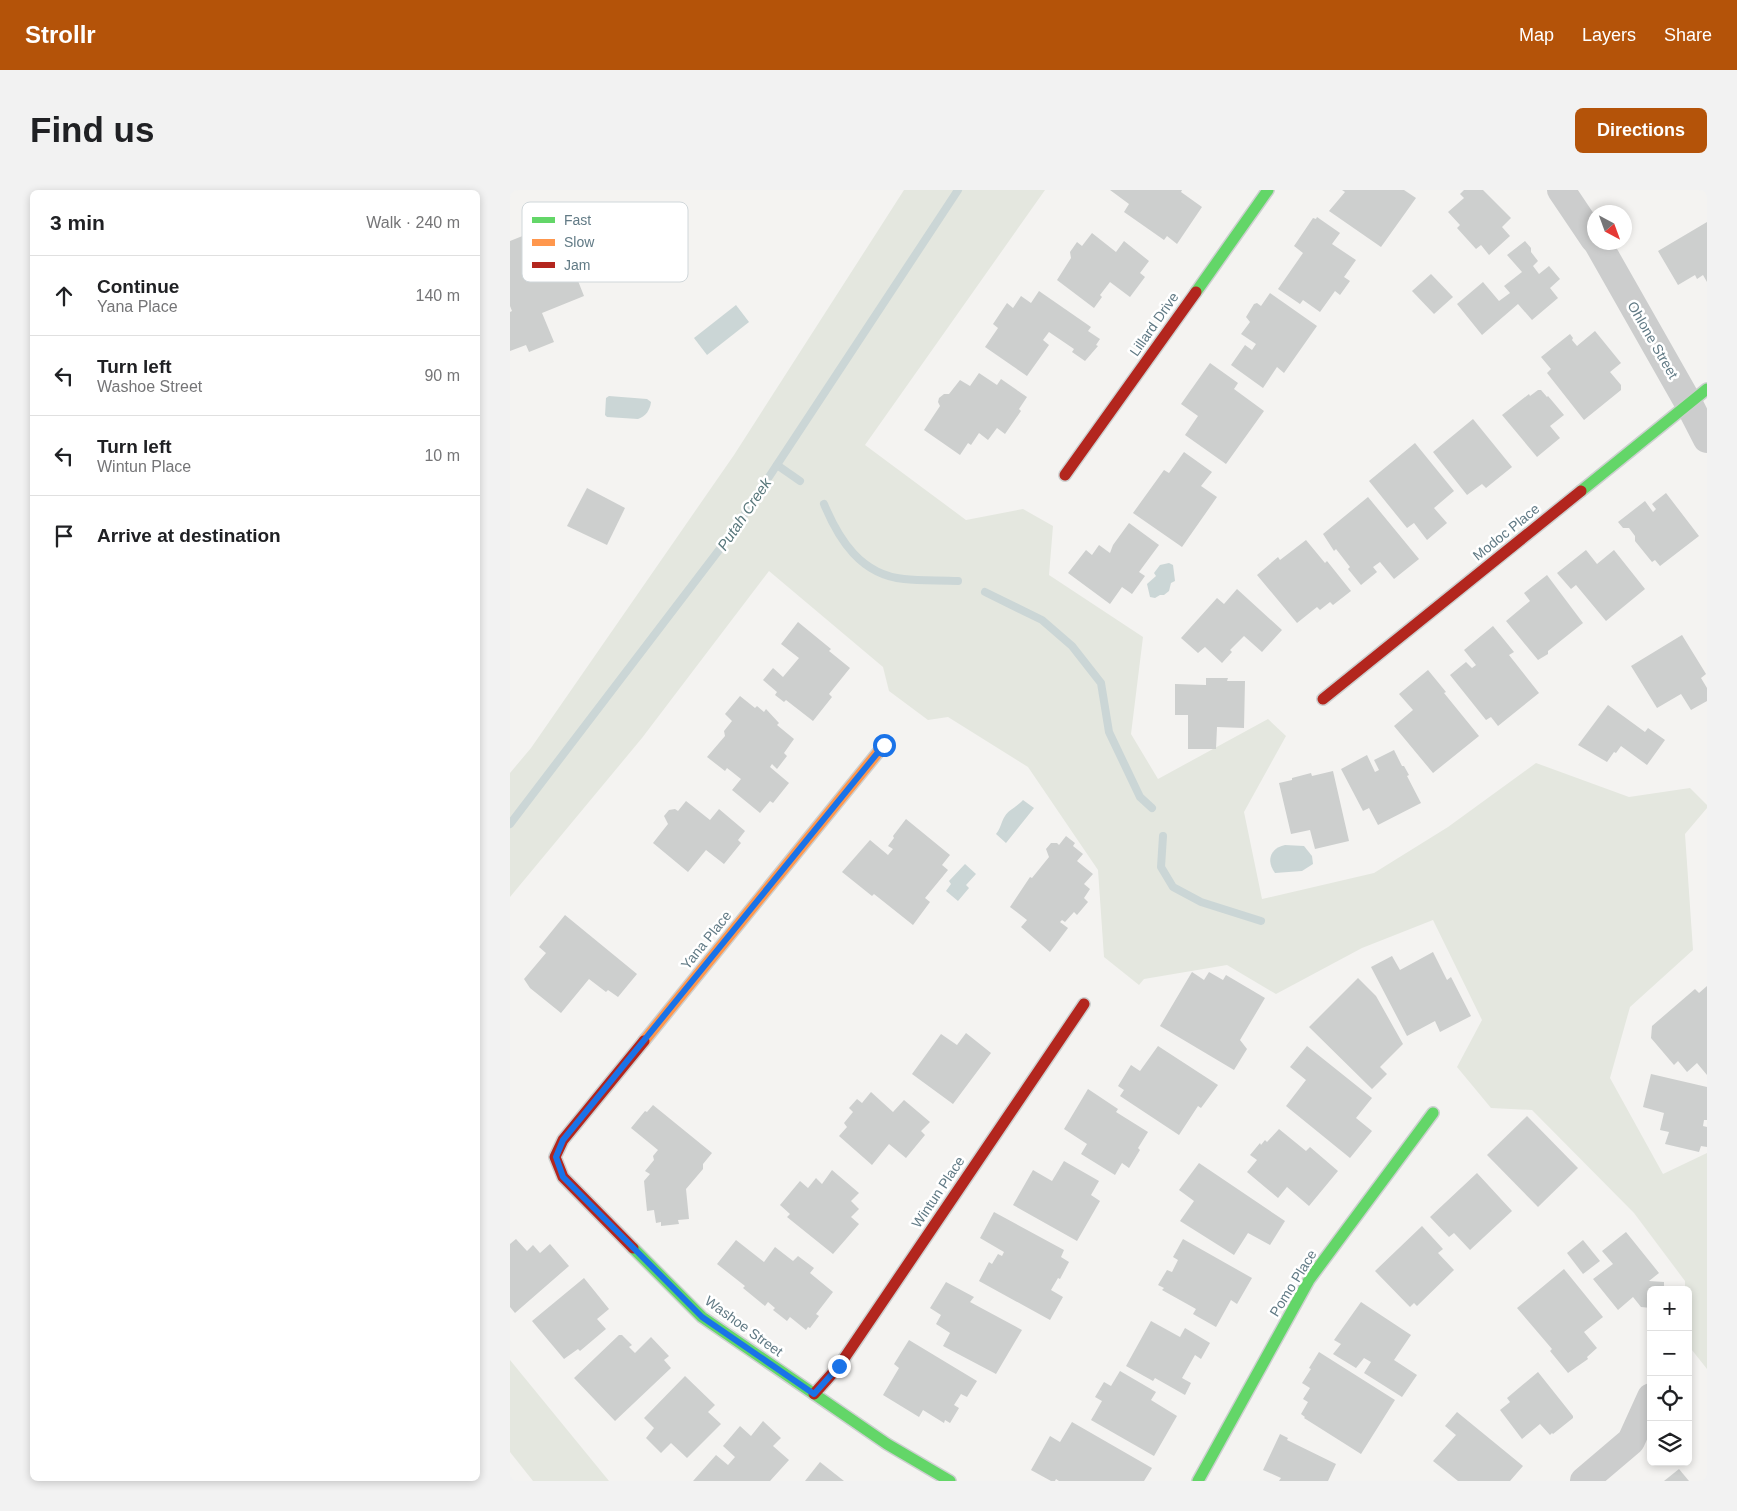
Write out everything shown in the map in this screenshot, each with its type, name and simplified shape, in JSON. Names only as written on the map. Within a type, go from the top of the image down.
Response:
[{"type":"street","name":"Lillard Drive","points":[[1065,475],[1268,190]]},
{"type":"street","points":[[1560,190],[1587,228]]},
{"type":"street","name":"Ohlone Street","points":[[1602,250],[1698,396],[1707,439]]},
{"type":"street","name":"Modoc Place","points":[[1324,699],[1698,396]]},
{"type":"street","name":"Yana Place","points":[[556,1157],[563,1140],[884,745]]},
{"type":"street","name":"Wintun Place","points":[[814,1394],[839,1366],[1084,1004]]},
{"type":"street","name":"Pomo Place","points":[[1198,1481],[1309,1280],[1434,1113]]},
{"type":"street","name":"Washoe Street","points":[[556,1157],[563,1177],[702,1317],[887,1444],[950,1481]]},
{"type":"street","points":[[1584,1481],[1631,1441],[1647,1406]]},
{"type":"shaded area","points":[[904,190],[1045,190],[865,445],[966,520],[1023,509],[1053,526],[1049,575],[1143,637],[1131,734],[1158,779],[1268,719],[1286,736],[1244,812],[1262,899],[1374,873],[1448,827],[1536,763],[1629,797],[1690,788],[1707,805],[1707,808],[1685,834],[1693,950],[1630,1007],[1610,1078],[1663,1174],[1707,1153],[1707,1369],[1692,1350],[1692,1286],[1685,1286],[1685,1281],[1634,1213],[1532,1110],[1491,1108],[1457,1067],[1482,1020],[1433,920],[1362,948],[1276,994],[1227,965],[1144,979],[1139,985],[1104,957],[1098,870],[1028,767],[948,717],[928,720],[889,691],[883,667],[769,571],[642,738],[510,897],[510,773],[531,748],[734,455]]},
{"type":"shaded area","points":[[736,305],[749,322],[707,355],[694,338]]},
{"type":"shaded area","points":[[609,396],[647,399],[651,402],[649,410],[641,418],[607,417],[605,415],[606,398]]},
{"type":"shaded area","points":[[1169,563],[1173,565],[1175,581],[1171,583],[1169,591],[1164,595],[1155,598],[1150,597],[1147,584],[1156,576],[1154,573],[1160,565]]},
{"type":"shaded area","points":[[1023,800],[1034,808],[1006,843],[996,834],[1007,814]]},
{"type":"shaded area","points":[[1285,845],[1304,846],[1312,856],[1313,864],[1302,871],[1275,873],[1270,860],[1271,856],[1276,849]]},
{"type":"shaded area","points":[[965,864],[976,874],[966,885],[969,888],[958,901],[946,891],[951,884],[949,881]]},
{"type":"shaded area","points":[[510,1360],[609,1481],[533,1481],[510,1452]]},
{"type":"building","points":[[1110,190],[1182,190],[1181,192],[1202,207],[1177,244],[1167,236],[1164,240],[1124,212],[1129,204]]},
{"type":"building","points":[[1342,190],[1404,190],[1416,198],[1381,247],[1329,211],[1345,192]]},
{"type":"building","points":[[1464,190],[1483,190],[1511,218],[1502,227],[1510,236],[1489,255],[1481,245],[1476,249],[1457,228],[1460,225],[1448,212],[1464,198],[1460,194]]},
{"type":"building","points":[[1317,217],[1340,233],[1332,244],[1356,260],[1344,277],[1350,281],[1340,295],[1335,291],[1320,312],[1303,300],[1300,304],[1278,289],[1303,253],[1294,246],[1313,218],[1316,219]]},
{"type":"building","points":[[1707,222],[1707,282],[1703,275],[1697,279],[1695,275],[1678,285],[1658,251]]},
{"type":"building","points":[[1092,233],[1116,252],[1124,241],[1149,261],[1140,273],[1145,277],[1130,297],[1110,282],[1100,295],[1102,297],[1094,308],[1057,280],[1071,258],[1070,252],[1077,242],[1082,246]]},
{"type":"building","points":[[522,236],[522,282],[578,282],[584,296],[542,313],[554,342],[529,352],[526,345],[510,351],[510,312],[512,311],[510,306],[510,241]]},
{"type":"building","points":[[1525,241],[1538,261],[1533,266],[1539,274],[1549,266],[1560,279],[1550,288],[1558,298],[1532,320],[1518,304],[1482,335],[1457,304],[1483,282],[1499,301],[1510,293],[1504,286],[1522,272],[1507,255]]},
{"type":"building","points":[[1431,274],[1453,297],[1434,314],[1412,291]]},
{"type":"building","points":[[1039,291],[1091,327],[1088,331],[1100,339],[1096,345],[1098,346],[1085,361],[1072,352],[1074,349],[1049,332],[1043,340],[1049,345],[1027,376],[985,347],[998,328],[993,324],[1007,303],[1013,308],[1021,296],[1031,303]]},
{"type":"building","points":[[1270,293],[1317,326],[1284,373],[1277,367],[1263,388],[1231,365],[1245,345],[1252,350],[1256,344],[1241,334],[1250,322],[1246,317],[1254,304],[1257,303],[1261,306]]},
{"type":"building","points":[[1595,331],[1621,363],[1610,372],[1621,385],[1621,390],[1584,420],[1547,373],[1551,369],[1541,357],[1570,334],[1577,346]]},
{"type":"building","points":[[1210,363],[1238,383],[1234,389],[1264,411],[1226,464],[1185,435],[1198,416],[1181,404]]},
{"type":"building","points":[[979,373],[997,385],[1001,379],[1027,397],[1019,409],[1021,411],[1005,434],[997,428],[988,440],[979,433],[971,445],[968,443],[960,455],[924,430],[940,406],[939,398],[944,394],[949,394],[960,380],[970,386]]},
{"type":"building","points":[[1541,390],[1548,396],[1564,415],[1550,426],[1560,438],[1537,457],[1502,415],[1529,394],[1530,396]]},
{"type":"building","points":[[1473,419],[1512,467],[1486,488],[1482,484],[1467,495],[1433,452]]},
{"type":"building","points":[[1415,443],[1454,491],[1434,508],[1447,523],[1427,540],[1414,523],[1407,528],[1369,481]]},
{"type":"building","points":[[1184,452],[1212,472],[1201,486],[1217,497],[1182,547],[1133,513],[1164,470],[1169,473]]},
{"type":"building","points":[[587,488],[625,508],[607,545],[567,526]]},
{"type":"building","points":[[1666,493],[1699,536],[1660,566],[1655,560],[1652,562],[1635,541],[1635,536],[1629,528],[1623,528],[1618,522],[1645,501],[1653,512],[1656,509],[1652,504]]},
{"type":"building","points":[[1368,497],[1419,559],[1394,579],[1380,562],[1373,567],[1377,572],[1361,585],[1348,569],[1350,567],[1336,549],[1334,551],[1323,534]]},
{"type":"building","points":[[1129,523],[1159,545],[1139,572],[1145,576],[1132,594],[1122,587],[1110,604],[1068,573],[1086,550],[1092,555],[1099,545],[1110,553],[1113,545]]},
{"type":"building","points":[[1306,540],[1325,563],[1327,561],[1351,591],[1333,605],[1330,602],[1320,610],[1317,607],[1297,623],[1257,575],[1278,557],[1280,560]]},
{"type":"building","points":[[1586,550],[1597,564],[1614,550],[1645,589],[1606,621],[1576,585],[1571,589],[1557,573]]},
{"type":"building","points":[[1547,575],[1583,623],[1548,651],[1548,654],[1538,660],[1506,621],[1530,601],[1524,593]]},
{"type":"building","points":[[1237,589],[1282,630],[1262,652],[1244,636],[1230,650],[1232,652],[1222,663],[1205,647],[1198,653],[1181,638],[1217,598],[1224,604]]},
{"type":"building","points":[[798,622],[831,649],[829,651],[850,668],[829,694],[832,697],[813,721],[786,700],[784,702],[775,695],[777,692],[763,680],[773,668],[783,677],[799,658],[781,644]]},
{"type":"building","points":[[1493,626],[1514,652],[1509,655],[1539,693],[1498,726],[1491,717],[1486,720],[1450,675],[1466,662],[1472,668],[1476,665],[1464,650]]},
{"type":"building","points":[[1682,635],[1706,674],[1701,678],[1707,688],[1707,701],[1691,710],[1681,694],[1657,708],[1631,666]]},
{"type":"building","points":[[1428,670],[1479,736],[1433,773],[1394,726],[1413,710],[1399,694]]},
{"type":"building","points":[[1206,678],[1228,678],[1227,681],[1245,681],[1244,728],[1217,727],[1216,749],[1188,749],[1188,715],[1175,715],[1175,684],[1206,685]]},
{"type":"building","points":[[740,696],[755,708],[757,706],[764,712],[766,709],[779,723],[777,725],[794,739],[784,753],[787,756],[777,769],[772,764],[770,767],[789,783],[773,803],[770,801],[760,813],[732,790],[741,779],[727,768],[725,771],[707,757],[725,736],[724,731],[732,721],[725,714]]},
{"type":"building","points":[[1608,705],[1645,732],[1648,728],[1665,740],[1647,765],[1621,746],[1607,762],[1578,745]]},
{"type":"building","points":[[1394,750],[1409,775],[1407,776],[1421,803],[1378,825],[1369,808],[1363,811],[1341,769],[1367,755],[1375,772],[1379,770],[1374,760]]},
{"type":"building","points":[[1333,771],[1349,841],[1315,849],[1310,830],[1291,834],[1279,783],[1311,773],[1312,776]]},
{"type":"building","points":[[686,801],[710,820],[719,809],[745,831],[738,840],[741,843],[724,864],[706,850],[688,872],[653,843],[668,824],[664,816],[669,810],[675,809],[678,811]]},
{"type":"building","points":[[906,819],[950,855],[942,865],[948,870],[925,898],[930,902],[913,925],[874,894],[872,896],[842,872],[870,840],[888,855],[893,849],[888,846],[894,838],[893,836]]},
{"type":"building","points":[[1066,836],[1075,843],[1073,846],[1083,854],[1077,861],[1093,874],[1084,884],[1090,889],[1084,898],[1088,902],[1077,915],[1074,912],[1065,922],[1062,920],[1060,922],[1068,928],[1050,952],[1021,927],[1027,920],[1010,907],[1030,877],[1032,878],[1049,857],[1046,849],[1051,843],[1059,845]]},
{"type":"building","points":[[565,915],[637,974],[618,997],[608,990],[606,992],[589,979],[561,1013],[530,988],[524,979],[546,953],[539,947]]},
{"type":"building","points":[[1433,952],[1447,980],[1451,977],[1471,1016],[1440,1032],[1435,1021],[1407,1036],[1371,967],[1392,956],[1400,970]]},
{"type":"building","points":[[1192,972],[1204,980],[1209,972],[1223,980],[1226,975],[1265,998],[1240,1040],[1247,1049],[1234,1070],[1160,1026]]},
{"type":"building","points":[[1358,978],[1376,996],[1403,1044],[1380,1067],[1387,1074],[1372,1089],[1309,1027]]},
{"type":"building","points":[[1707,986],[1707,1075],[1697,1063],[1687,1072],[1678,1061],[1674,1065],[1651,1038],[1652,1026],[1695,989],[1699,993]]},
{"type":"building","points":[[966,1033],[991,1053],[953,1104],[912,1074],[941,1034],[957,1045]]},
{"type":"building","points":[[1158,1046],[1218,1085],[1201,1108],[1198,1106],[1179,1135],[1120,1096],[1124,1090],[1118,1086],[1131,1065],[1140,1071]]},
{"type":"building","points":[[1307,1046],[1372,1098],[1356,1118],[1372,1131],[1350,1158],[1286,1106],[1306,1080],[1290,1067]]},
{"type":"building","points":[[1651,1074],[1707,1087],[1707,1120],[1704,1120],[1703,1126],[1707,1127],[1707,1147],[1701,1146],[1699,1152],[1665,1144],[1669,1132],[1660,1130],[1664,1113],[1643,1107]]},
{"type":"building","points":[[1088,1089],[1118,1109],[1116,1112],[1148,1132],[1129,1168],[1122,1163],[1115,1175],[1081,1154],[1087,1144],[1064,1129]]},
{"type":"building","points":[[871,1092],[893,1112],[904,1100],[930,1122],[921,1131],[925,1135],[906,1158],[889,1144],[872,1165],[839,1136],[847,1127],[844,1123],[853,1112],[849,1108],[857,1099],[862,1103]]},
{"type":"building","points":[[653,1105],[712,1153],[703,1164],[703,1169],[686,1189],[689,1219],[678,1220],[679,1224],[661,1226],[661,1222],[656,1223],[654,1210],[647,1211],[644,1181],[650,1174],[645,1171],[654,1160],[653,1156],[658,1150],[631,1128],[645,1111],[647,1112]]},
{"type":"building","points":[[1527,1116],[1578,1168],[1538,1207],[1487,1155]]},
{"type":"building","points":[[1279,1129],[1306,1151],[1310,1147],[1338,1171],[1309,1206],[1287,1187],[1278,1198],[1247,1172],[1257,1160],[1250,1155],[1260,1143],[1261,1145],[1265,1140],[1267,1142]]},
{"type":"building","points":[[1064,1161],[1099,1181],[1091,1195],[1100,1201],[1077,1241],[1013,1205],[1033,1170],[1052,1181]]},
{"type":"building","points":[[1199,1163],[1285,1221],[1270,1245],[1248,1233],[1234,1255],[1180,1221],[1194,1201],[1179,1190]]},
{"type":"building","points":[[832,1170],[859,1193],[851,1201],[859,1209],[851,1217],[859,1224],[833,1254],[787,1217],[790,1214],[780,1205],[800,1181],[808,1188],[816,1178],[822,1184]]},
{"type":"building","points":[[1477,1173],[1512,1211],[1470,1250],[1454,1233],[1449,1237],[1430,1217]]},
{"type":"building","points":[[994,1212],[1064,1250],[1061,1257],[1069,1262],[1060,1279],[1058,1278],[1051,1290],[1063,1297],[1050,1320],[979,1281],[989,1262],[992,1264],[998,1254],[1002,1256],[1004,1252],[980,1238]]},
{"type":"building","points":[[1422,1226],[1443,1249],[1438,1253],[1454,1270],[1417,1306],[1414,1303],[1410,1307],[1375,1271]]},
{"type":"building","points":[[1626,1232],[1659,1273],[1649,1281],[1664,1282],[1664,1286],[1647,1286],[1647,1308],[1641,1307],[1633,1297],[1618,1310],[1593,1279],[1613,1264],[1602,1251]]},
{"type":"building","points":[[516,1239],[527,1251],[533,1245],[540,1253],[550,1244],[569,1266],[515,1313],[510,1307],[510,1244]]},
{"type":"building","points":[[1183,1239],[1252,1278],[1237,1304],[1231,1300],[1216,1327],[1193,1314],[1196,1309],[1162,1290],[1164,1288],[1158,1285],[1167,1270],[1172,1272],[1178,1260],[1173,1257]]},
{"type":"building","points":[[736,1240],[764,1262],[775,1247],[793,1261],[798,1256],[814,1268],[810,1273],[833,1292],[816,1314],[819,1316],[810,1328],[808,1327],[806,1330],[790,1317],[787,1321],[773,1310],[775,1308],[768,1302],[765,1306],[743,1288],[745,1286],[717,1264]]},
{"type":"building","points":[[1583,1240],[1600,1261],[1583,1274],[1567,1253]]},
{"type":"building","points":[[1564,1269],[1603,1317],[1584,1332],[1597,1348],[1587,1357],[1588,1359],[1568,1373],[1550,1351],[1552,1349],[1517,1308]]},
{"type":"building","points":[[584,1278],[609,1309],[597,1319],[606,1329],[580,1351],[578,1349],[564,1359],[532,1321]]},
{"type":"building","points":[[946,1282],[974,1297],[970,1302],[1022,1330],[996,1374],[943,1346],[950,1333],[936,1324],[941,1315],[930,1308]]},
{"type":"building","points":[[1361,1302],[1411,1335],[1394,1360],[1417,1375],[1402,1397],[1364,1373],[1371,1362],[1364,1358],[1356,1368],[1333,1354],[1341,1344],[1334,1340]]},
{"type":"building","points":[[1151,1321],[1180,1337],[1185,1328],[1210,1343],[1201,1359],[1195,1355],[1182,1378],[1191,1383],[1185,1395],[1155,1378],[1153,1381],[1126,1366]]},
{"type":"building","points":[[619,1335],[622,1335],[632,1345],[629,1347],[635,1353],[651,1337],[669,1356],[664,1360],[671,1368],[615,1421],[574,1378]]},
{"type":"building","points":[[909,1340],[977,1381],[967,1397],[961,1394],[954,1405],[959,1408],[950,1423],[945,1420],[944,1423],[923,1410],[919,1417],[883,1395],[899,1368],[894,1364]]},
{"type":"building","points":[[1319,1352],[1395,1400],[1361,1454],[1304,1418],[1301,1414],[1308,1402],[1303,1399],[1310,1388],[1302,1383]]},
{"type":"building","points":[[1120,1371],[1156,1392],[1151,1400],[1177,1416],[1154,1456],[1091,1420],[1102,1401],[1095,1397],[1104,1382],[1111,1386]]},
{"type":"building","points":[[1538,1372],[1573,1418],[1553,1434],[1550,1435],[1540,1424],[1522,1439],[1500,1410],[1510,1402],[1507,1398]]},
{"type":"building","points":[[685,1376],[715,1405],[708,1412],[721,1424],[687,1458],[671,1443],[661,1453],[646,1438],[654,1428],[644,1418]]},
{"type":"building","points":[[1457,1412],[1523,1466],[1510,1481],[1458,1481],[1433,1461],[1456,1435],[1445,1426]]},
{"type":"building","points":[[763,1421],[781,1438],[773,1446],[789,1460],[770,1481],[693,1481],[716,1455],[728,1465],[735,1457],[723,1446],[740,1426],[751,1436]]},
{"type":"building","points":[[1072,1422],[1152,1468],[1144,1481],[1059,1481],[1056,1479],[1051,1481],[1031,1470],[1050,1436],[1060,1442]]},
{"type":"building","points":[[1280,1434],[1288,1438],[1287,1440],[1336,1464],[1328,1481],[1279,1481],[1281,1478],[1263,1470]]},
{"type":"building","points":[[820,1462],[844,1481],[805,1481]]},
{"type":"building","points":[[1679,1469],[1689,1481],[1664,1481]]},
{"type":"waterway","name":"Putah Creek","points":[[510,824],[732,533],[958,190]]},
{"type":"waterway","points":[[777,465],[800,481]]},
{"type":"waterway","points":[[824,504],[837,530],[854,554],[875,571],[904,579],[958,581]]},
{"type":"waterway","points":[[985,592],[1042,620],[1072,646],[1101,683],[1109,732],[1140,797],[1152,808]]},
{"type":"waterway","points":[[1163,836],[1161,867],[1173,887],[1201,902],[1261,921]]},
{"type":"traffic: fast","points":[[1196,292],[1268,190]]},
{"type":"traffic: fast","points":[[1581,491],[1707,389]]},
{"type":"traffic: fast","points":[[1198,1481],[1309,1280],[1433,1113]]},
{"type":"traffic: fast","points":[[633,1248],[702,1317],[887,1444],[950,1481]]},
{"type":"traffic: slow","points":[[644,1041],[884,745]]},
{"type":"traffic: jam","points":[[1065,475],[1196,292]]},
{"type":"traffic: jam","points":[[1323,699],[1581,491]]},
{"type":"traffic: jam","points":[[814,1394],[839,1366],[1084,1004]]},
{"type":"traffic: jam","points":[[633,1248],[563,1177],[555,1157],[563,1140],[644,1041]]},
{"type":"route","points":[[839,1366],[814,1394],[702,1317],[563,1177],[556,1157],[563,1140],[884,745]]}]
